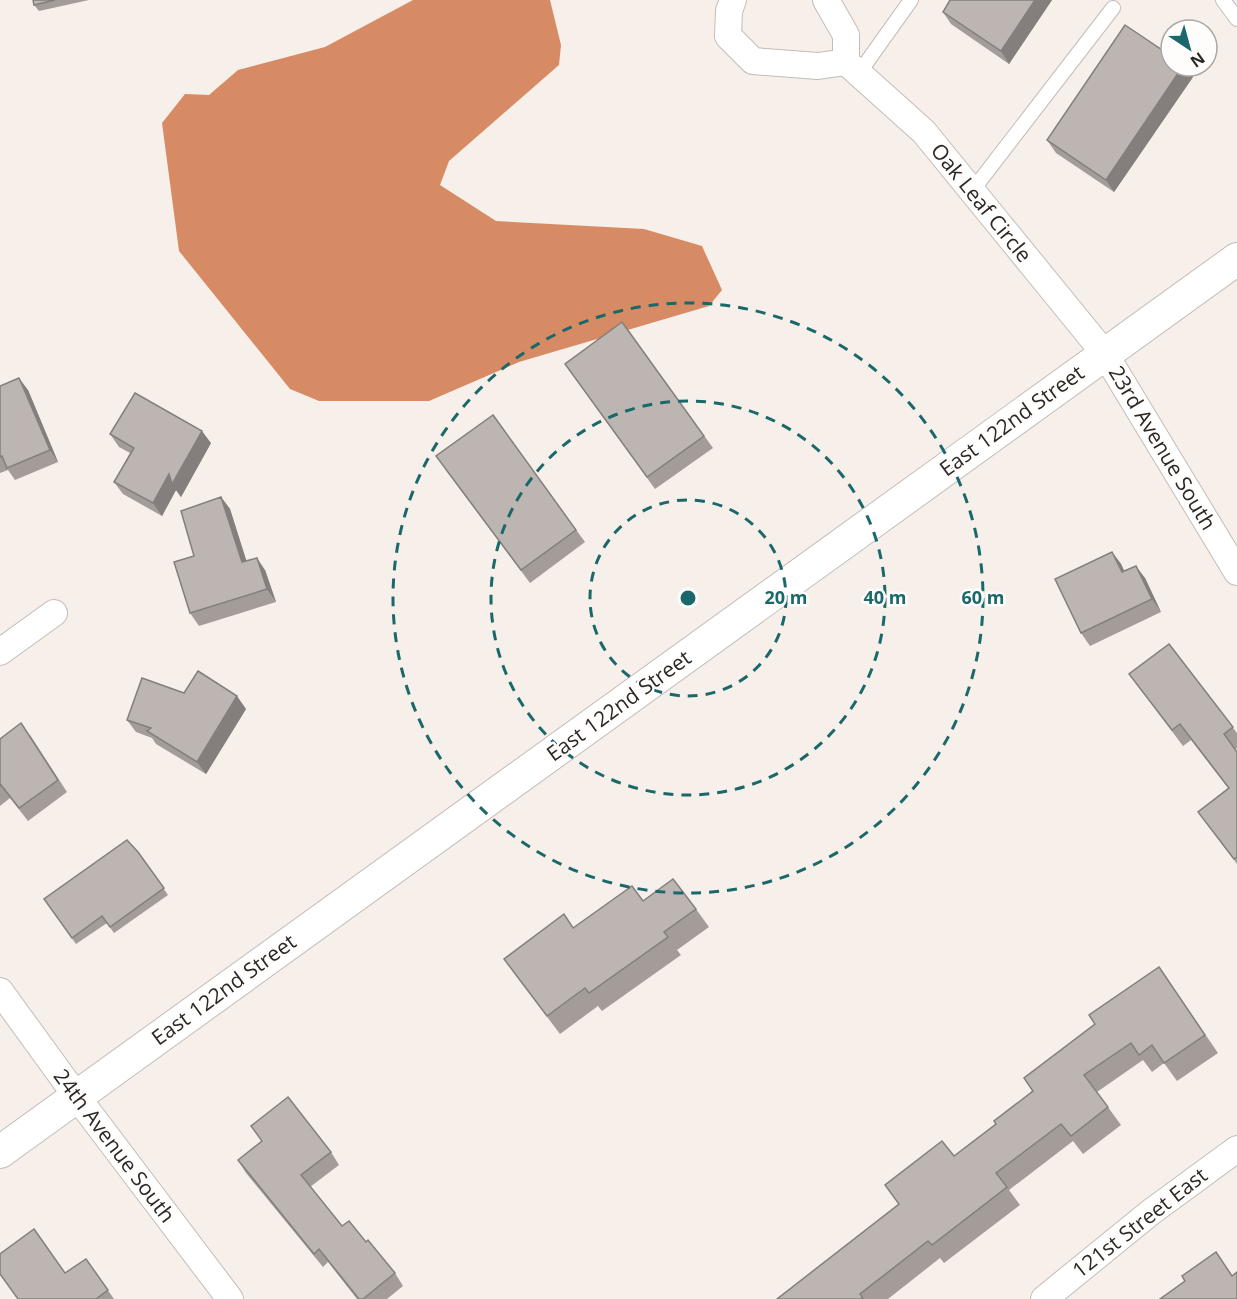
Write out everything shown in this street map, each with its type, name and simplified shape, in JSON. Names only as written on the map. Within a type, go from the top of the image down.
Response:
[{"type":"street","points":[[733,0],[729,11],[728,36],[753,61],[853,67],[846,34],[826,0]]},
{"type":"street","name":"Oak Leaf Circle","points":[[853,67],[924,132],[1105,354]]},
{"type":"street","name":"East 122nd Street","points":[[0,1152],[1237,259]]},
{"type":"street","name":"23rd Avenue South","points":[[1105,354],[1237,572]]},
{"type":"street","points":[[0,652],[54,613]]},
{"type":"street","name":"24th Avenue South","points":[[0,991],[76,1097],[230,1299]]},
{"type":"street","name":"121st Street East","points":[[1044,1299],[1151,1212],[1237,1149]]},
{"type":"lane","points":[[853,67],[911,0]]},
{"type":"lane","points":[[1223,0],[1237,19]]},
{"type":"lane","points":[[972,191],[1113,8]]},
{"type":"shaded area","points":[[413,0],[550,0],[561,45],[559,65],[449,161],[440,185],[496,221],[644,229],[702,246],[722,290],[709,306],[519,362],[429,401],[319,401],[290,389],[179,251],[162,123],[185,94],[209,95],[238,70],[325,47]]},
{"type":"building","points":[[33,0],[55,0],[34,5]]},
{"type":"building","points":[[950,0],[1035,0],[1001,51],[943,12]]},
{"type":"building","points":[[1125,25],[1159,48],[1159,78],[1175,78],[1106,180],[1047,140]]},
{"type":"building","points":[[622,322],[704,436],[647,477],[565,364]]},
{"type":"building","points":[[19,378],[50,450],[7,468],[2,456],[0,457],[0,386]]},
{"type":"building","points":[[135,393],[202,431],[172,484],[169,474],[153,503],[114,482],[134,448],[110,434]]},
{"type":"building","points":[[493,415],[576,530],[521,570],[436,456]]},
{"type":"building","points":[[221,497],[242,562],[257,558],[267,589],[190,613],[174,562],[194,556],[181,511]]},
{"type":"building","points":[[1112,552],[1122,572],[1136,566],[1152,599],[1081,633],[1055,579]]},
{"type":"building","points":[[1169,644],[1233,727],[1224,734],[1237,752],[1237,857],[1234,859],[1198,812],[1229,788],[1180,724],[1172,730],[1129,674]]},
{"type":"building","points":[[198,671],[237,696],[197,762],[147,731],[151,728],[127,720],[142,678],[184,693]]},
{"type":"building","points":[[21,723],[58,780],[19,808],[0,786],[0,739]]},
{"type":"building","points":[[127,840],[164,888],[110,927],[102,916],[72,938],[44,899]]},
{"type":"building","points":[[673,879],[696,909],[664,932],[668,937],[589,993],[585,988],[547,1016],[504,959],[564,914],[573,928],[632,886],[643,901]]},
{"type":"building","points":[[1159,967],[1205,1035],[1164,1063],[1152,1045],[1139,1055],[1131,1043],[1084,1075],[1108,1107],[1071,1136],[1061,1124],[996,1173],[1007,1187],[932,1245],[928,1241],[860,1294],[863,1299],[777,1299],[899,1204],[885,1185],[942,1141],[954,1156],[996,1124],[994,1121],[1033,1091],[1024,1078],[1095,1024],[1089,1015]]},
{"type":"building","points":[[288,1097],[331,1152],[301,1175],[342,1226],[349,1221],[395,1273],[363,1299],[359,1299],[319,1249],[314,1254],[238,1160],[262,1141],[251,1126]]},
{"type":"building","points":[[34,1229],[65,1273],[86,1259],[108,1290],[96,1299],[18,1299],[0,1274],[0,1254]]},
{"type":"building","points":[[1216,1252],[1232,1276],[1237,1272],[1237,1299],[1160,1299],[1185,1281],[1182,1276]]}]
